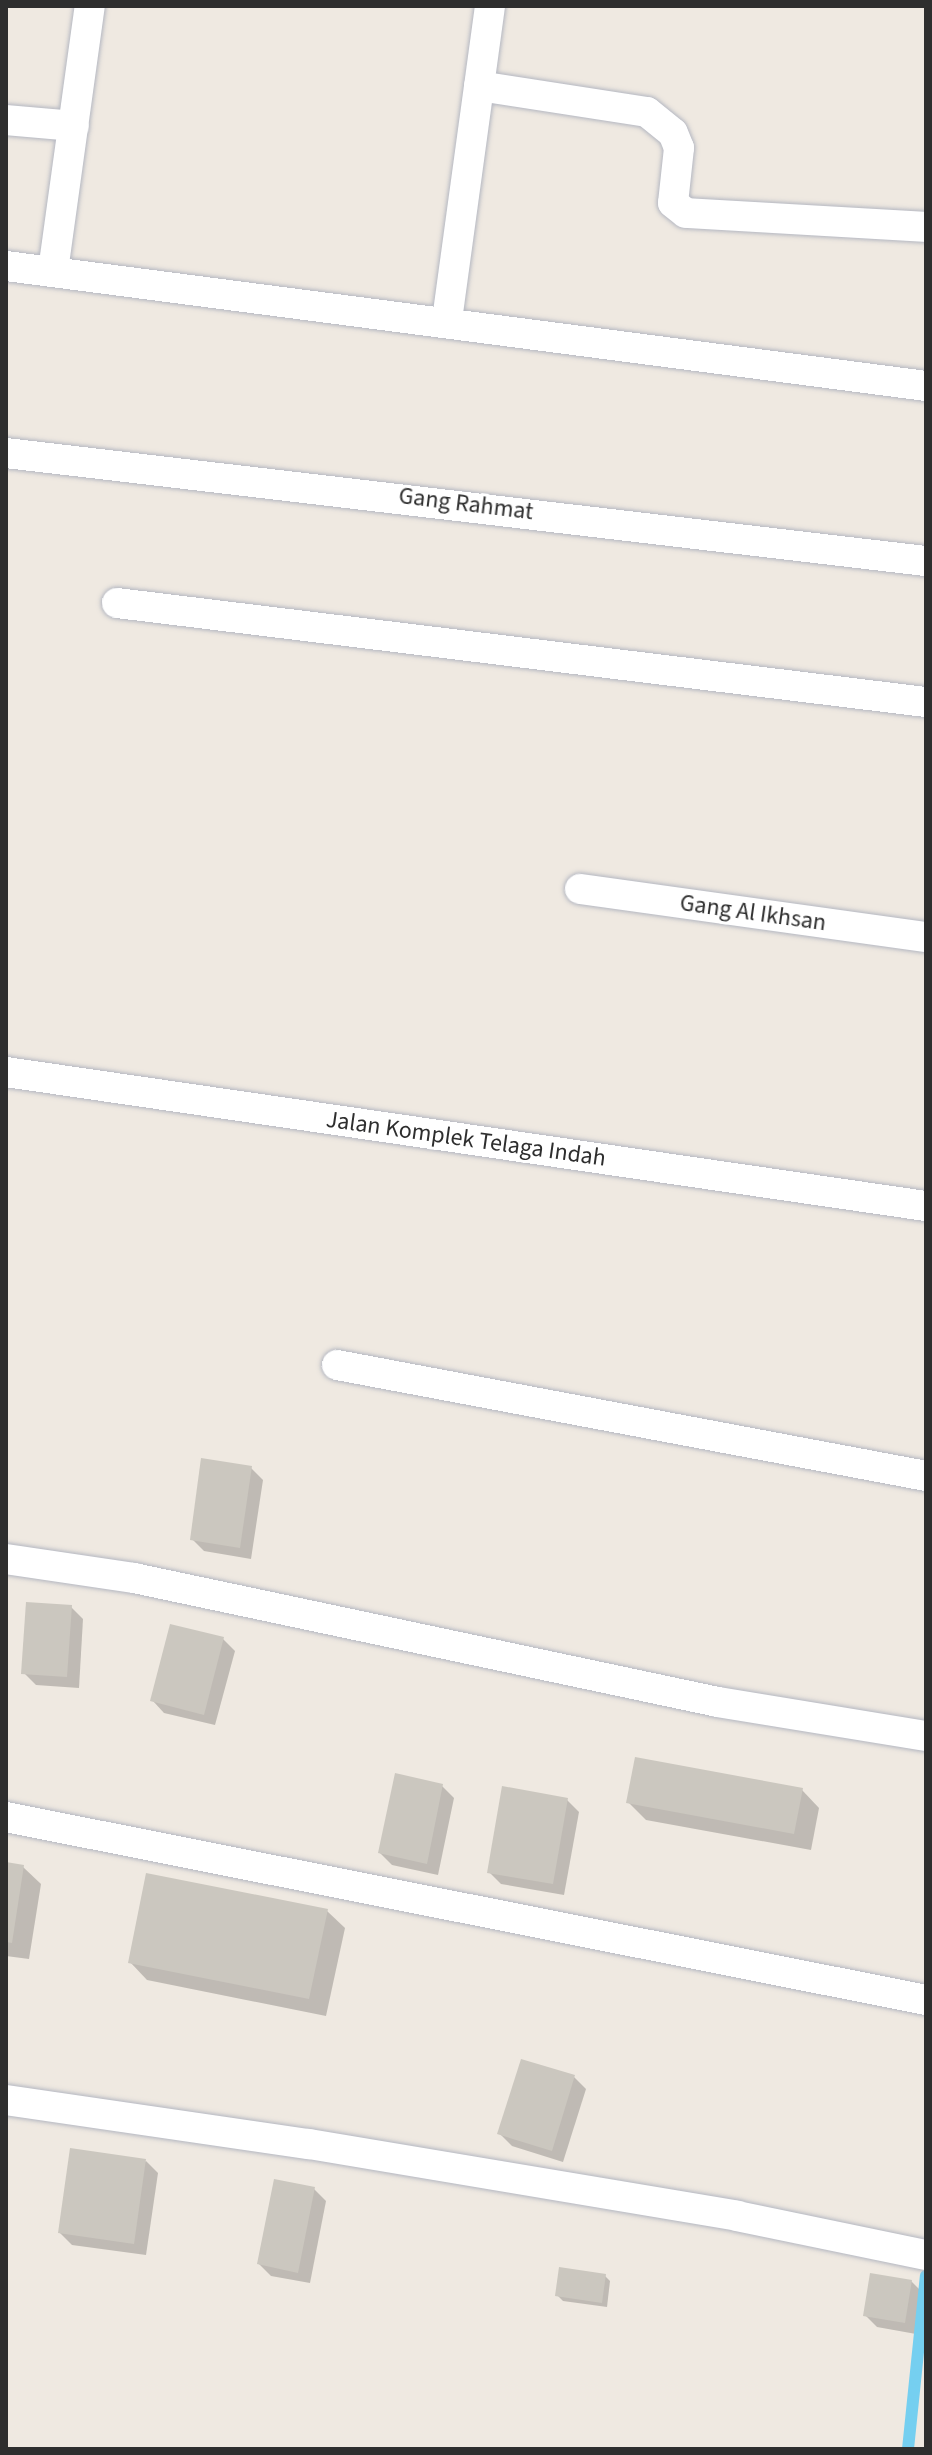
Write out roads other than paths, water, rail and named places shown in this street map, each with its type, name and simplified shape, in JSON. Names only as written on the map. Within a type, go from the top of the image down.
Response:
[{"type":"street","points":[[53,271],[90,6]]},
{"type":"street","points":[[447,320],[490,6]]},
{"type":"street","points":[[479,86],[647,112],[673,133],[679,148],[673,203],[686,213],[926,227]]},
{"type":"street","points":[[6,120],[74,126]]},
{"type":"street","points":[[6,266],[447,320],[926,386]]},
{"type":"street","name":"Gang Rahmat","points":[[6,453],[926,561]]},
{"type":"street","points":[[117,603],[926,702]]},
{"type":"street","name":"Gang Al Ikhsan","points":[[580,889],[926,937]]},
{"type":"street","name":"Jalan Komplek Telaga Indah","points":[[6,1072],[926,1206]]},
{"type":"street","points":[[337,1365],[926,1476]]},
{"type":"street","points":[[6,1559],[134,1578],[703,1699],[926,1736]]},
{"type":"street","points":[[6,1817],[926,2000]]},
{"type":"street","points":[[6,2100],[706,2210],[926,2255]]},
{"type":"waterway","points":[[908,2449],[926,2276]]}]
